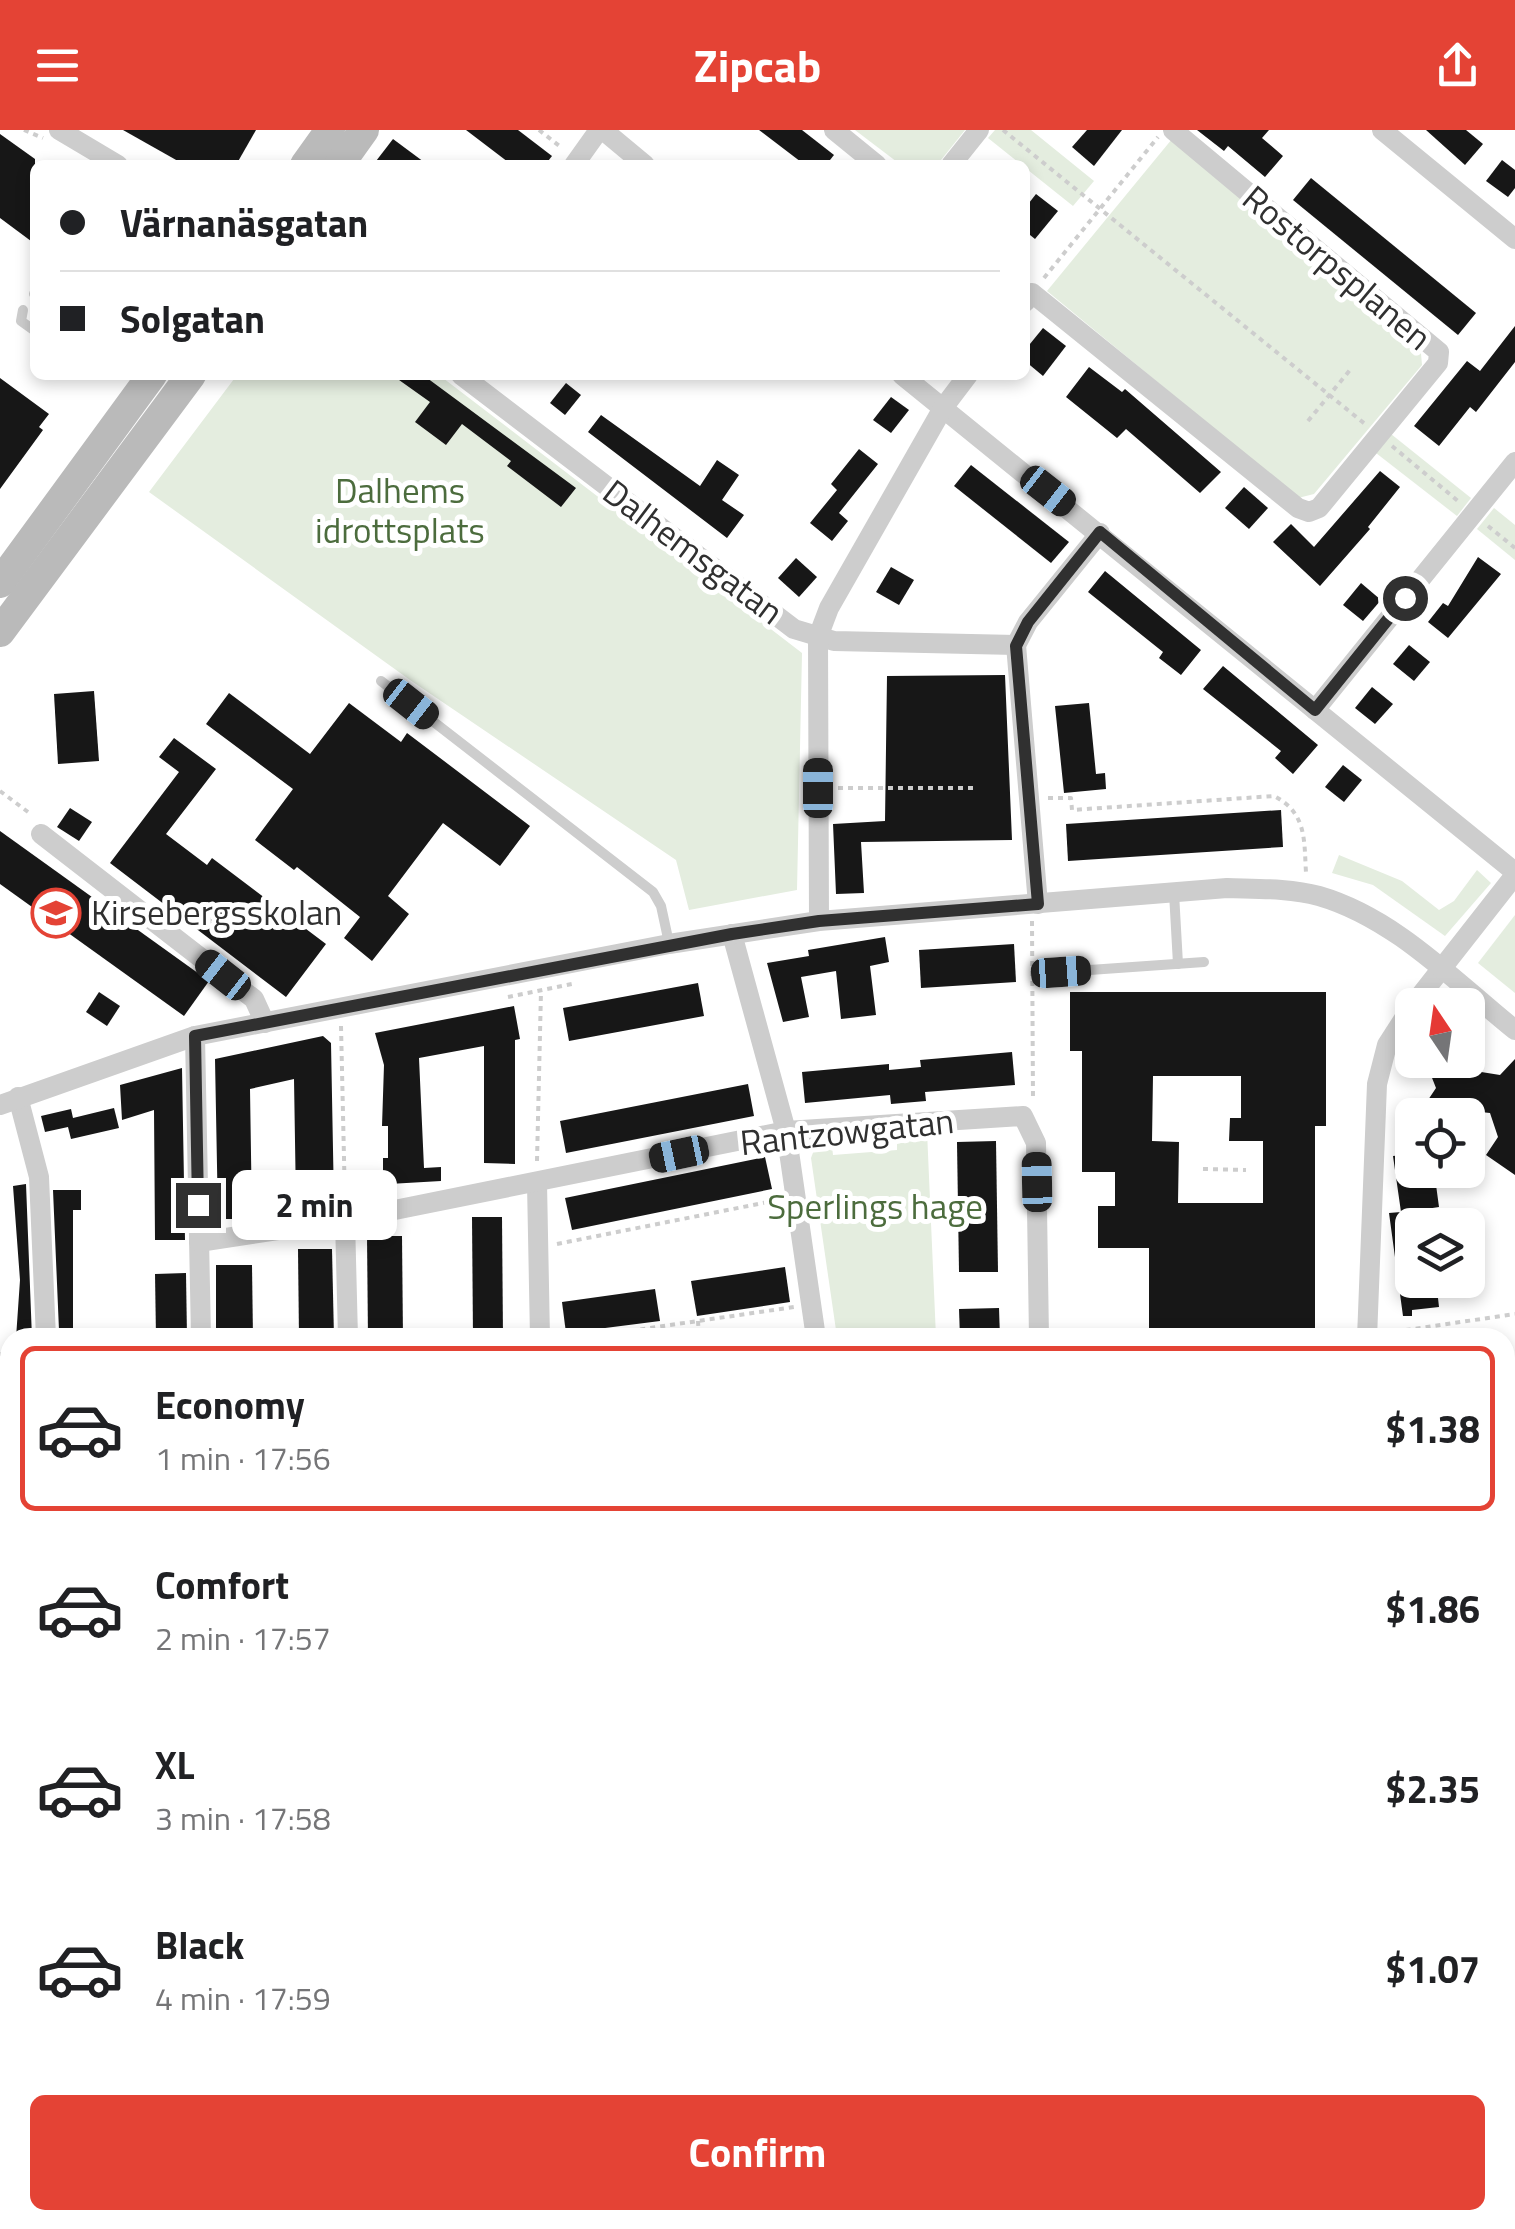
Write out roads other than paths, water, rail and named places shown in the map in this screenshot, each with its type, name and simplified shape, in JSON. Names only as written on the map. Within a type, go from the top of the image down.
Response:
[{"type":"main road","points":[[309,160],[330,130]]},
{"type":"main road","points":[[343,160],[364,130]]},
{"type":"main road","points":[[0,583],[148,380]]},
{"type":"main road","points":[[0,632],[187,380]]},
{"type":"street","points":[[59,130],[110,160]]},
{"type":"street","points":[[578,160],[601,130],[639,160]]},
{"type":"street","points":[[834,130],[872,160]]},
{"type":"street","points":[[955,160],[979,130]]},
{"type":"street","name":"Rostorpsplanen","points":[[1030,300],[1298,508],[1308,512],[1319,508],[1438,363],[1439,352],[1172,130]]},
{"type":"street","points":[[1382,130],[1515,239]]},
{"type":"street","name":"Dalhemsgatan","points":[[468,380],[794,629],[834,642],[1016,646]]},
{"type":"street","points":[[908,380],[1100,532],[1515,874],[1425,988]]},
{"type":"street","points":[[819,921],[818,637],[829,608],[942,408],[964,380]]},
{"type":"street","points":[[1315,710],[1515,462]]},
{"type":"street","points":[[1047,909],[1028,798],[1016,646],[1028,622],[1100,532]]},
{"type":"street","points":[[40,834],[254,998],[264,1023]]},
{"type":"street","points":[[46,1328],[39,1178],[9,1101],[195,1036],[670,944],[819,921],[1047,909],[1174,893],[1283,889],[1318,896],[1371,917],[1515,1030]]},
{"type":"street","points":[[732,934],[786,1131],[815,1328]]},
{"type":"street","points":[[1374,1328],[1377,1084],[1395,1033]]},
{"type":"street","points":[[195,1036],[201,1328]]},
{"type":"street","name":"Rantzowgatan","points":[[199,1242],[786,1131],[1028,1108],[1036,1143],[1039,1328]]},
{"type":"street","points":[[537,1176],[540,1328]]},
{"type":"street","points":[[345,1212],[348,1328]]},
{"type":"lane","points":[[23,310],[21,321],[30,327]]},
{"type":"lane","points":[[381,681],[652,892],[661,906],[670,944]]},
{"type":"lane","points":[[1174,893],[1178,964]]},
{"type":"lane","points":[[1061,972],[1204,962]]},
{"type":"place","name":"Kirsebergsskolan","points":[[56,913]]},
{"type":"park label","name":"Dalhems idrottsplats","points":[[400,511]]},
{"type":"park label","name":"Sperlings hage","points":[[875,1207]]}]
